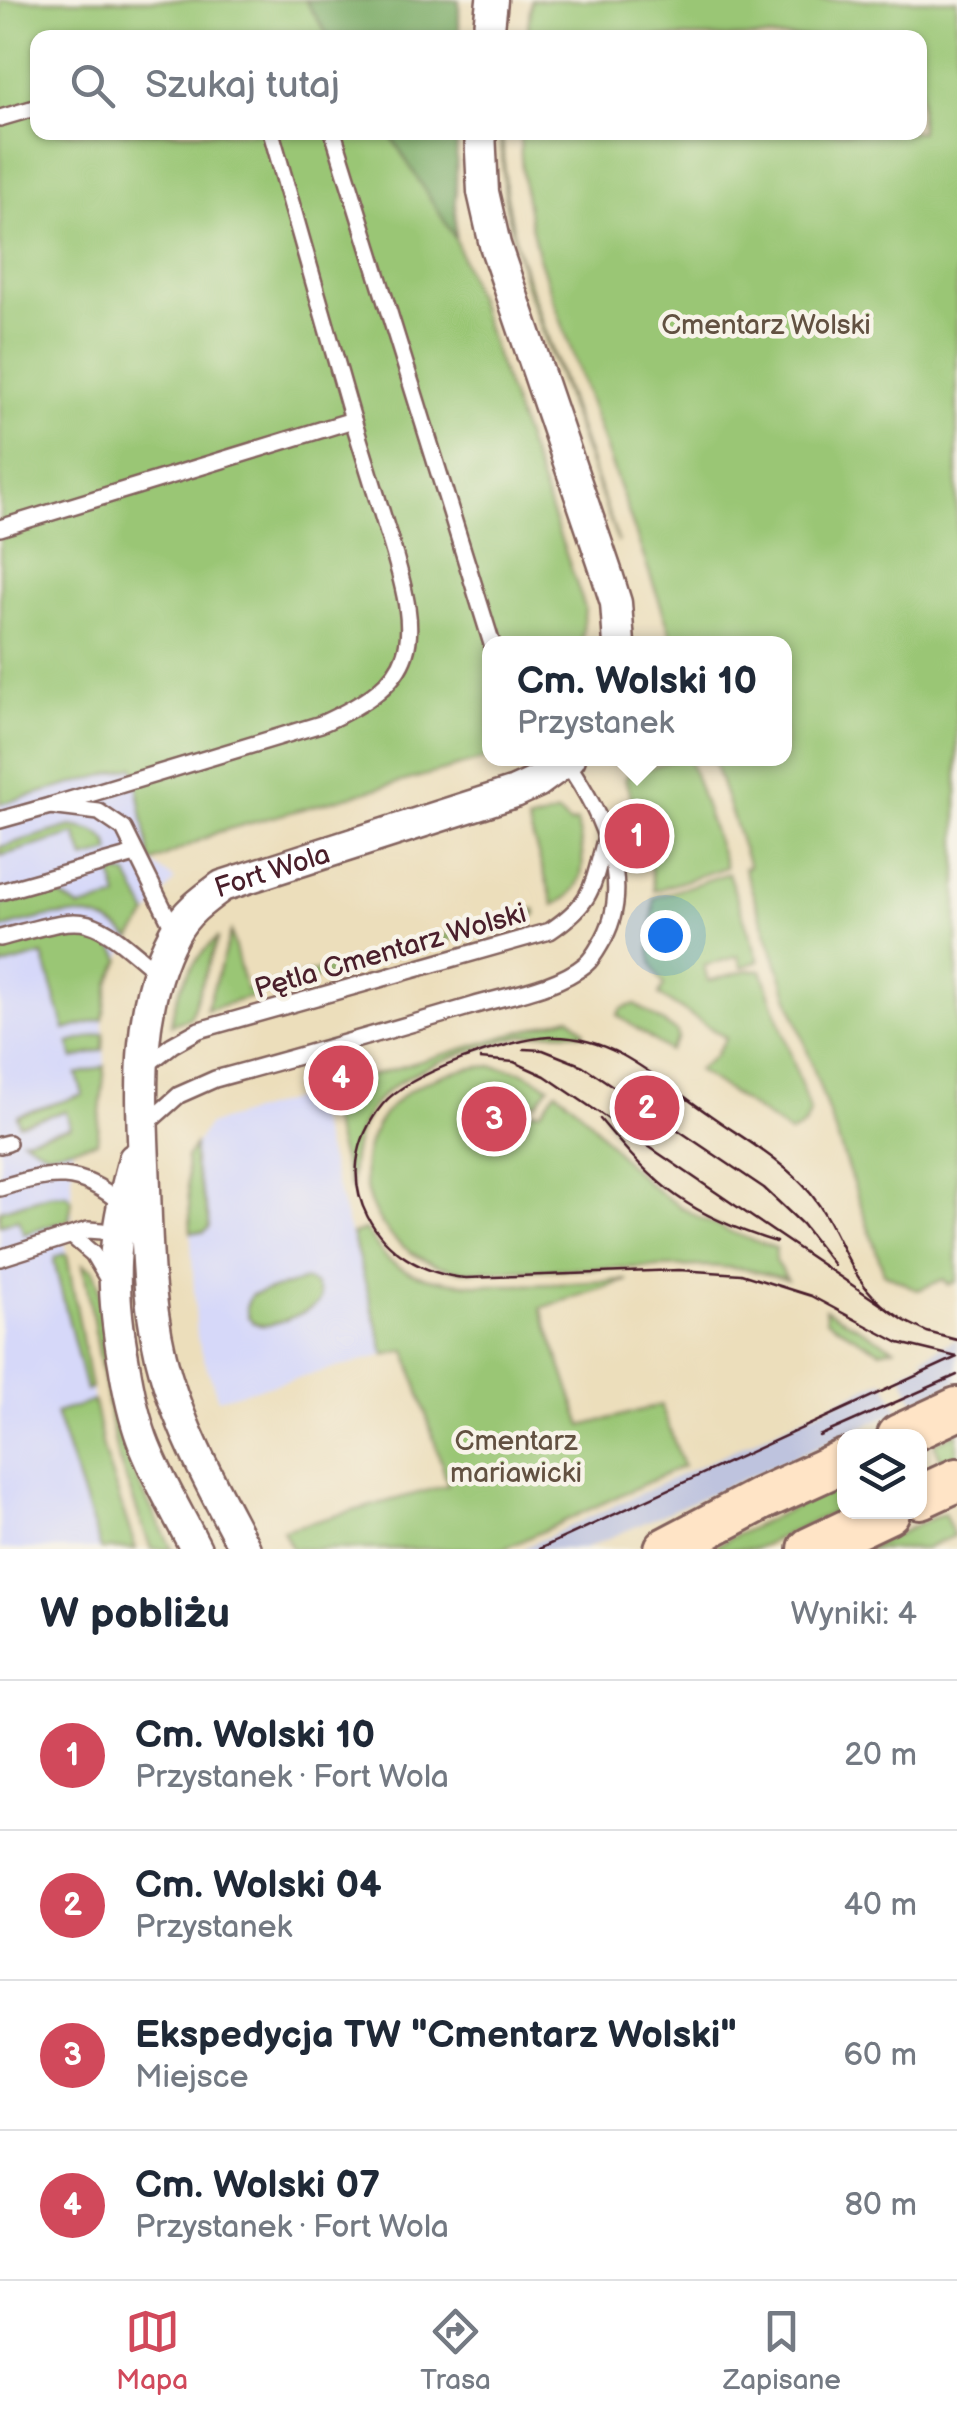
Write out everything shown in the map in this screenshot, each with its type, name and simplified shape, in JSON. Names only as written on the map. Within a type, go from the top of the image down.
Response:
[{"type":"main road","points":[[914,1429],[957,1409]]},
{"type":"main road","points":[[666,1549],[837,1464]]},
{"type":"main road","points":[[927,1494],[957,1480]]},
{"type":"main road","points":[[810,1549],[873,1519]]},
{"type":"street","points":[[489,30],[492,0]]},
{"type":"street","points":[[481,140],[488,220],[606,571],[616,603],[618,636]]},
{"type":"street","name":"Fort Wola","points":[[245,1549],[173,1400],[155,1330],[147,1261],[143,1128],[148,1012],[158,972],[174,932],[194,906],[222,886],[494,799],[556,766]]},
{"type":"street","name":"Fort Wola","points":[[143,1128],[122,1204],[112,1288],[138,1428],[196,1549]]},
{"type":"lane","points":[[0,118],[30,110]]},
{"type":"lane","points":[[0,820],[321,724],[382,689],[401,663],[411,636],[408,601],[273,140]]},
{"type":"lane","points":[[335,140],[490,636]]},
{"type":"lane","points":[[0,528],[353,420]]},
{"type":"lane","points":[[143,1128],[179,1095],[215,1079],[565,977],[589,962],[606,935],[615,906],[617,874],[606,839],[571,766]]},
{"type":"lane","points":[[50,806],[99,812],[124,829],[174,932]]},
{"type":"lane","name":"Pętla Cmentarz Wolski","points":[[144,1066],[200,1030],[550,930],[578,912],[592,886],[606,839]]},
{"type":"lane","points":[[0,892],[135,854]]},
{"type":"lane","points":[[0,938],[67,920],[92,922],[113,934],[158,972]]},
{"type":"lane","points":[[0,1188],[28,1179],[73,1175],[100,1185],[122,1204]]},
{"type":"lane","points":[[0,1258],[88,1230],[116,1237],[147,1261]]},
{"type":"lane","points":[[72,1236],[94,1254],[112,1288]]},
{"type":"shaded area","points":[[134,767],[151,863],[175,880],[131,939],[112,974],[103,1019],[105,1066],[97,1142],[72,1148],[72,1218],[61,1224],[102,1445],[136,1549],[0,1549],[0,804]]},
{"type":"shaded area","points":[[310,1094],[385,1355],[218,1399],[197,1338],[186,1158],[208,1125]]},
{"type":"shaded area","points":[[957,1338],[957,1381],[914,1402],[902,1373],[928,1361],[921,1358]]},
{"type":"shaded area","points":[[884,1380],[899,1411],[858,1429],[837,1429],[837,1438],[584,1549],[521,1549]]},
{"type":"green space","points":[[0,0],[459,0],[456,30],[30,30],[30,140],[453,140],[455,238],[585,608],[583,636],[482,636],[482,760],[218,832],[151,863],[134,767],[0,804]]},
{"type":"green space","points":[[305,0],[459,0],[459,30],[324,30]]},
{"type":"green space","name":"Cmentarz Wolski","points":[[531,0],[957,0],[957,1282],[948,1285],[944,1279],[918,1290],[884,1273],[744,868],[749,866],[715,766],[792,766],[792,636],[672,636],[539,258],[525,196],[520,140],[927,140],[927,30],[528,30]]},
{"type":"green space","points":[[393,140],[457,140],[455,238]]},
{"type":"green space","points":[[501,140],[516,245],[618,542],[525,282],[506,205]]},
{"type":"green space","points":[[655,766],[691,766],[726,867],[654,891],[625,778]]},
{"type":"green space","points":[[558,813],[570,824],[577,822],[583,858],[574,890],[554,905],[528,822]]},
{"type":"green space","points":[[71,826],[102,836],[111,852],[84,859],[76,834],[0,856],[0,847]]},
{"type":"green space","points":[[728,873],[759,961],[742,967],[738,956],[704,966],[708,981],[762,970],[810,1111],[804,1125],[790,1133],[697,1070],[715,1056],[726,1038],[659,995],[664,985],[650,953],[654,898]]},
{"type":"green space","points":[[112,874],[128,875],[148,915],[131,939],[116,927],[85,916],[52,916],[0,929],[0,905],[50,890],[80,908],[118,898]]},
{"type":"green space","points":[[535,909],[536,915],[206,1010],[231,932],[246,991]]},
{"type":"green space","points":[[60,930],[95,936],[110,945],[121,960],[109,983],[103,1019],[65,1030],[43,955],[0,967],[0,948]]},
{"type":"green space","points":[[218,937],[190,1017],[171,1025],[186,976]]},
{"type":"green space","points":[[635,1004],[677,1032],[678,1038],[669,1051],[617,1015],[622,1008]]},
{"type":"green space","points":[[570,1017],[584,1034],[554,1032],[512,1038],[419,1071],[381,1096],[358,1134],[351,1190],[322,1090]]},
{"type":"green space","points":[[104,1033],[103,1050],[73,1059],[69,1043]]},
{"type":"green space","points":[[105,1066],[97,1142],[47,1153],[23,1139],[70,1127],[66,1111],[19,1124],[17,1115],[83,1095],[77,1074]]},
{"type":"green space","points":[[492,1066],[521,1071],[549,1086],[537,1103],[508,1105],[490,1093],[482,1095],[467,1119],[505,1144],[524,1116],[520,1112],[541,1111],[556,1091],[665,1196],[718,1226],[776,1248],[775,1261],[787,1279],[708,1266],[465,1271],[436,1265],[411,1252],[390,1235],[375,1213],[366,1189],[365,1163],[372,1136],[388,1110],[422,1083],[450,1073]]},
{"type":"green space","points":[[194,1146],[194,1165],[209,1219],[209,1228],[204,1232],[191,1232],[186,1158]]},
{"type":"green space","points":[[67,1194],[72,1200],[69,1220],[24,1234],[18,1219],[0,1225],[0,1210],[49,1195]]},
{"type":"green space","name":"Cmentarz mariawicki","points":[[365,1230],[390,1261],[411,1273],[438,1280],[539,1285],[628,1280],[541,1308],[582,1426],[661,1405],[683,1466],[504,1549],[292,1549],[283,1530],[448,1485],[406,1350],[385,1355],[352,1234]]},
{"type":"green space","points":[[67,1255],[91,1388],[86,1390],[54,1262],[55,1257]]},
{"type":"green space","points":[[83,1264],[93,1270],[98,1284],[121,1440],[172,1549],[151,1549],[117,1455]]},
{"type":"green space","points":[[305,1280],[315,1284],[320,1295],[311,1308],[267,1325],[255,1324],[248,1317],[246,1307],[251,1295]]},
{"type":"green space","points":[[825,1309],[894,1348],[880,1351],[826,1320]]},
{"type":"green space","points":[[94,1401],[104,1453],[136,1549],[101,1549],[55,1413]]},
{"type":"green space","points":[[957,1432],[957,1455],[942,1462],[934,1443]]},
{"type":"green space","points":[[837,1486],[837,1510],[755,1549],[708,1549]]},
{"type":"green space","points":[[944,1513],[954,1536],[925,1549],[865,1549]]},
{"type":"tram line","points":[[891,1312],[864,1285],[822,1209],[789,1171],[645,1069],[596,1044],[568,1038],[532,1039],[461,1060],[396,1092],[383,1104],[365,1133],[357,1162],[358,1190],[368,1216],[384,1240],[406,1258],[434,1272],[466,1278],[679,1270],[741,1274],[811,1296],[899,1343],[957,1357]]},
{"type":"tram line","points":[[524,1049],[543,1050],[583,1066],[764,1188],[802,1224],[834,1265]]},
{"type":"tram line","points":[[480,1059],[514,1062],[545,1076],[905,1321],[957,1340]]},
{"type":"tram line","points":[[600,1119],[639,1164],[677,1196],[720,1221],[776,1242]]},
{"type":"tram line","points":[[539,1549],[957,1357]]},
{"type":"tram line","points":[[819,1436],[957,1375]]},
{"type":"place","name":"Cm. Wolski 10","points":[[637,836]]},
{"type":"place","name":"Cm. Wolski 07","points":[[341,1078]]},
{"type":"place","name":"Cm. Wolski 04","points":[[647,1108]]},
{"type":"place","name":"Ekspedycja TW \"Cmentarz Wolski\"","points":[[494,1119]]}]
